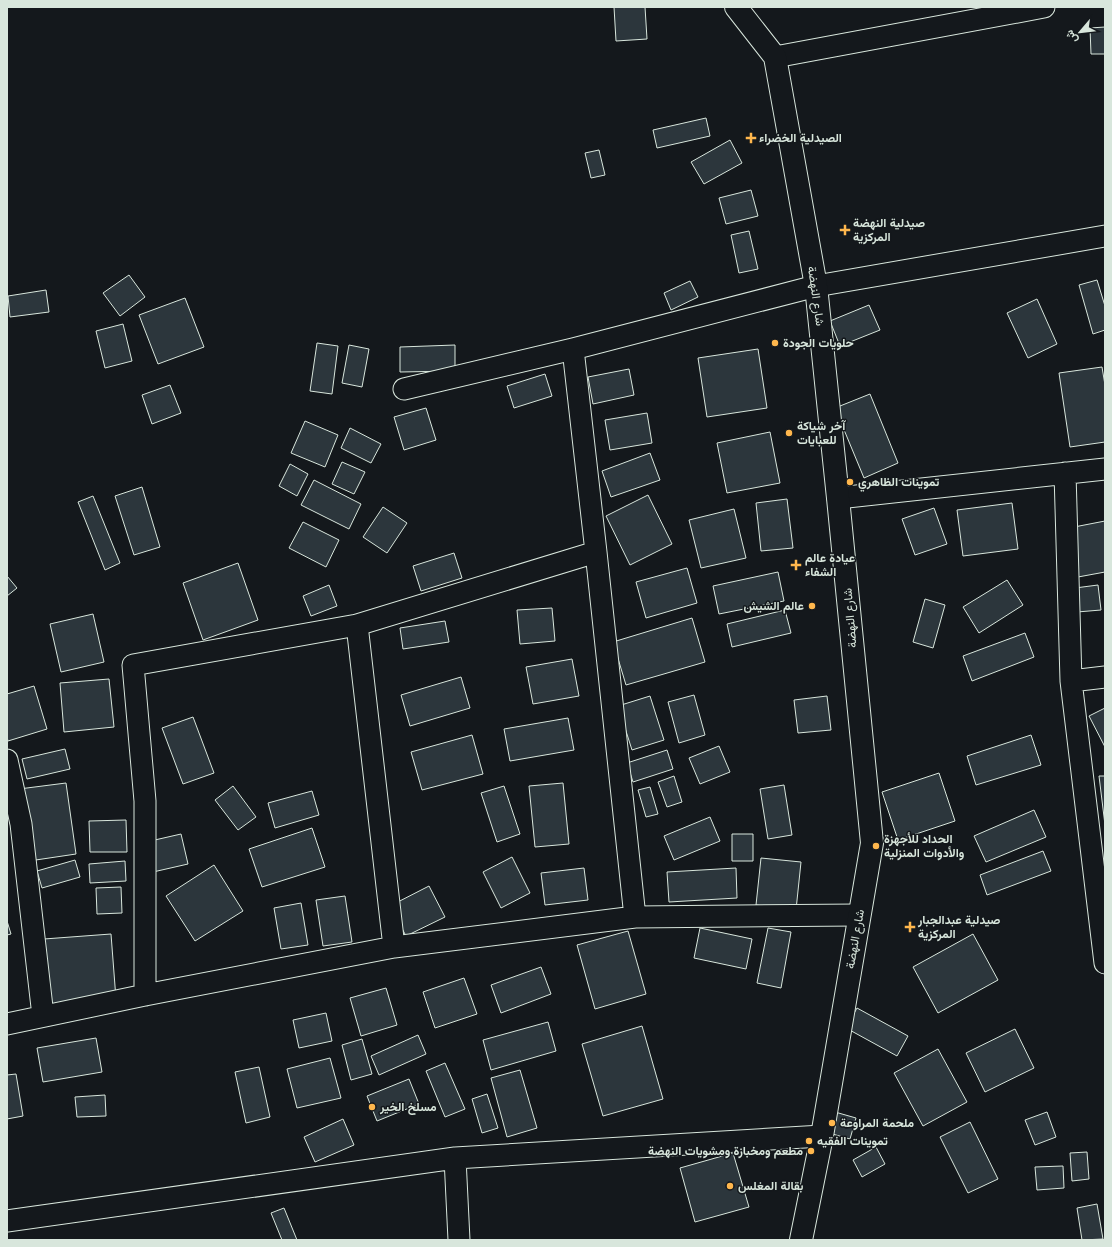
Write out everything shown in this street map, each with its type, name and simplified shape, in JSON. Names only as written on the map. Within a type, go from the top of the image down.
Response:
[{"type":"street","name":"شارع النهضة","points":[[736,7],[775,57],[816,286],[872,843],[858,915],[822,1136],[801,1240]]},
{"type":"street","points":[[775,57],[1044,7]]},
{"type":"street","points":[[404,389],[573,349],[816,286],[1105,236]]},
{"type":"street","points":[[573,349],[634,917]]},
{"type":"street","points":[[838,498],[1065,472],[1105,469]]},
{"type":"street","points":[[1065,472],[1071,681],[1100,874],[1105,963]]},
{"type":"street","points":[[145,995],[145,801],[132,665],[357,625],[596,552]]},
{"type":"street","points":[[357,625],[394,947]]},
{"type":"street","points":[[1071,681],[1105,677]]},
{"type":"street","points":[[7,760],[20,824],[43,1016]]},
{"type":"street","points":[[7,1024],[145,995],[394,947],[634,917],[858,915]]},
{"type":"street","points":[[7,1221],[455,1158],[822,1136]]},
{"type":"street","points":[[455,1158],[459,1240]]},
{"type":"building","points":[[614,7],[645,7],[647,39],[616,41]]},
{"type":"building","points":[[1105,27],[1105,54],[1091,54],[1090,28]]},
{"type":"building","points":[[706,118],[710,136],[657,148],[653,130]]},
{"type":"building","points":[[730,140],[742,163],[704,184],[691,162]]},
{"type":"building","points":[[599,150],[605,175],[591,178],[585,153]]},
{"type":"building","points":[[751,190],[758,216],[726,224],[719,198]]},
{"type":"building","points":[[749,231],[758,269],[739,273],[731,235]]},
{"type":"building","points":[[129,275],[145,297],[120,316],[103,293]]},
{"type":"building","points":[[1097,280],[1105,306],[1105,330],[1093,334],[1079,285]]},
{"type":"building","points":[[690,281],[698,297],[671,310],[664,293]]},
{"type":"building","points":[[46,290],[49,312],[10,317],[8,296]]},
{"type":"building","points":[[185,298],[204,347],[158,364],[139,315]]},
{"type":"building","points":[[1037,299],[1057,344],[1028,358],[1007,313]]},
{"type":"building","points":[[869,305],[880,330],[840,346],[830,321]]},
{"type":"building","points":[[123,324],[132,361],[105,368],[96,331]]},
{"type":"building","points":[[317,343],[338,346],[332,394],[310,391]]},
{"type":"building","points":[[349,345],[369,349],[362,387],[342,383]]},
{"type":"building","points":[[455,345],[455,371],[400,372],[400,347]]},
{"type":"building","points":[[758,349],[767,408],[707,417],[698,358]]},
{"type":"building","points":[[1102,367],[1105,385],[1105,442],[1070,447],[1059,373]]},
{"type":"building","points":[[629,369],[634,395],[593,404],[588,377]]},
{"type":"building","points":[[545,374],[552,396],[514,408],[507,386]]},
{"type":"building","points":[[170,385],[181,413],[152,424],[142,395]]},
{"type":"building","points":[[870,394],[898,463],[864,478],[835,408]]},
{"type":"building","points":[[426,408],[436,440],[404,450],[394,417]]},
{"type":"building","points":[[647,413],[652,443],[610,450],[605,420]]},
{"type":"building","points":[[305,421],[338,435],[325,467],[291,453]]},
{"type":"building","points":[[350,428],[381,444],[371,463],[341,448]]},
{"type":"building","points":[[770,432],[780,483],[727,493],[717,443]]},
{"type":"building","points":[[650,453],[660,480],[611,497],[602,471]]},
{"type":"building","points":[[342,462],[365,472],[354,494],[332,484]]},
{"type":"building","points":[[290,464],[308,474],[297,496],[279,486]]},
{"type":"building","points":[[314,480],[361,504],[349,529],[301,505]]},
{"type":"building","points":[[142,487],[160,547],[134,555],[115,496]]},
{"type":"building","points":[[648,495],[672,544],[630,565],[606,516]]},
{"type":"building","points":[[93,496],[120,563],[105,570],[78,502]]},
{"type":"building","points":[[787,499],[793,548],[761,551],[756,503]]},
{"type":"building","points":[[1012,503],[1018,549],[963,556],[957,510]]},
{"type":"building","points":[[383,507],[407,523],[387,553],[363,537]]},
{"type":"building","points":[[934,508],[947,544],[915,555],[902,519]]},
{"type":"building","points":[[734,509],[746,558],[701,568],[689,520]]},
{"type":"building","points":[[1105,521],[1105,572],[1078,577],[1069,528]]},
{"type":"building","points":[[303,522],[339,540],[326,567],[289,548]]},
{"type":"building","points":[[454,553],[462,578],[421,591],[413,566]]},
{"type":"building","points":[[238,563],[258,620],[203,640],[183,583]]},
{"type":"building","points":[[687,568],[697,603],[646,618],[636,582]]},
{"type":"building","points":[[778,572],[784,601],[719,614],[713,586]]},
{"type":"building","points":[[7,576],[17,588],[7,596]]},
{"type":"building","points":[[1007,580],[1023,605],[979,633],[963,607]]},
{"type":"building","points":[[329,585],[337,606],[311,616],[303,596]]},
{"type":"building","points":[[1098,585],[1101,610],[1077,612],[1075,588]]},
{"type":"building","points":[[925,599],[945,605],[933,648],[913,642]]},
{"type":"building","points":[[552,608],[555,641],[520,644],[517,610]]},
{"type":"building","points":[[785,610],[791,633],[732,647],[727,624]]},
{"type":"building","points":[[93,614],[104,662],[61,672],[50,624]]},
{"type":"building","points":[[692,618],[705,662],[626,685],[613,642]]},
{"type":"building","points":[[445,621],[449,642],[403,649],[400,628]]},
{"type":"building","points":[[1025,633],[1034,657],[972,681],[963,656]]},
{"type":"building","points":[[572,659],[579,696],[533,704],[526,667]]},
{"type":"building","points":[[461,677],[470,708],[410,726],[401,695]]},
{"type":"building","points":[[109,679],[114,727],[64,732],[60,683]]},
{"type":"building","points":[[34,686],[47,729],[8,741],[7,694]]},
{"type":"building","points":[[694,695],[705,735],[679,743],[668,702]]},
{"type":"building","points":[[650,696],[664,740],[632,750],[618,706]]},
{"type":"building","points":[[827,696],[831,730],[798,733],[794,700]]},
{"type":"building","points":[[1105,708],[1105,747],[1089,716]]},
{"type":"building","points":[[193,717],[214,773],[183,784],[162,728]]},
{"type":"building","points":[[568,718],[574,750],[510,761],[504,729]]},
{"type":"building","points":[[472,735],[483,774],[422,790],[411,752]]},
{"type":"building","points":[[1031,735],[1041,765],[976,785],[967,756]]},
{"type":"building","points":[[719,746],[730,772],[700,784],[689,758]]},
{"type":"building","points":[[65,749],[70,769],[27,779],[22,759]]},
{"type":"building","points":[[667,750],[673,769],[633,782],[627,763]]},
{"type":"building","points":[[939,773],[955,821],[898,840],[882,792]]},
{"type":"building","points":[[674,776],[682,802],[667,807],[658,782]]},
{"type":"building","points":[[1099,776],[1105,776],[1105,825]]},
{"type":"building","points":[[66,783],[76,854],[29,861],[19,789]]},
{"type":"building","points":[[563,783],[569,844],[535,847],[529,786]]},
{"type":"building","points":[[784,785],[792,835],[768,839],[760,789]]},
{"type":"building","points":[[233,786],[256,817],[238,830],[215,800]]},
{"type":"building","points":[[504,786],[520,834],[497,842],[481,793]]},
{"type":"building","points":[[650,787],[658,814],[646,817],[638,790]]},
{"type":"building","points":[[312,791],[319,815],[275,828],[268,803]]},
{"type":"building","points":[[1034,810],[1046,837],[986,862],[974,836]]},
{"type":"building","points":[[710,817],[720,841],[674,860],[664,836]]},
{"type":"building","points":[[126,820],[127,852],[90,852],[89,821]]},
{"type":"building","points":[[312,828],[325,867],[262,887],[249,849]]},
{"type":"building","points":[[181,834],[188,864],[153,872],[146,842]]},
{"type":"building","points":[[732,834],[753,834],[753,861],[732,861]]},
{"type":"building","points":[[1043,851],[1051,871],[987,895],[980,875]]},
{"type":"building","points":[[512,857],[530,893],[501,908],[483,872]]},
{"type":"building","points":[[761,858],[801,862],[796,910],[756,905]]},
{"type":"building","points":[[75,860],[80,877],[42,888],[37,871]]},
{"type":"building","points":[[125,861],[126,881],[90,883],[89,864]]},
{"type":"building","points":[[214,865],[243,911],[195,941],[166,896]]},
{"type":"building","points":[[584,868],[588,900],[545,905],[541,873]]},
{"type":"building","points":[[736,868],[737,898],[669,902],[667,872]]},
{"type":"building","points":[[429,886],[445,917],[406,936],[390,906]]},
{"type":"building","points":[[121,887],[122,913],[97,914],[96,888]]},
{"type":"building","points":[[345,896],[352,942],[323,946],[316,900]]},
{"type":"building","points":[[301,903],[308,945],[281,949],[274,908]]},
{"type":"building","points":[[7,921],[11,934],[7,935]]},
{"type":"building","points":[[700,928],[752,939],[746,969],[694,958]]},
{"type":"building","points":[[768,928],[791,932],[781,988],[757,983]]},
{"type":"building","points":[[628,931],[646,994],[595,1009],[577,945]]},
{"type":"building","points":[[111,934],[116,999],[49,1004],[44,939]]},
{"type":"building","points":[[973,934],[998,980],[938,1013],[913,967]]},
{"type":"building","points":[[541,967],[551,994],[501,1013],[491,985]]},
{"type":"building","points":[[464,978],[477,1014],[435,1028],[423,992]]},
{"type":"building","points":[[386,988],[397,1025],[361,1036],[350,998]]},
{"type":"building","points":[[857,1008],[908,1036],[897,1056],[846,1028]]},
{"type":"building","points":[[326,1013],[332,1041],[299,1048],[293,1020]]},
{"type":"building","points":[[548,1022],[556,1051],[491,1070],[483,1040]]},
{"type":"building","points":[[642,1026],[663,1099],[603,1116],[582,1044]]},
{"type":"building","points":[[1015,1029],[1034,1068],[985,1092],[966,1053]]},
{"type":"building","points":[[418,1035],[426,1054],[379,1075],[371,1056]]},
{"type":"building","points":[[96,1038],[102,1072],[43,1082],[37,1048]]},
{"type":"building","points":[[362,1039],[372,1074],[351,1080],[342,1045]]},
{"type":"building","points":[[938,1049],[967,1102],[923,1126],[894,1073]]},
{"type":"building","points":[[330,1058],[341,1098],[297,1108],[287,1069]]},
{"type":"building","points":[[445,1063],[465,1109],[445,1117],[426,1071]]},
{"type":"building","points":[[259,1067],[270,1117],[246,1123],[235,1072]]},
{"type":"building","points":[[520,1070],[537,1128],[507,1137],[491,1078]]},
{"type":"building","points":[[16,1074],[23,1116],[7,1119],[7,1075]]},
{"type":"building","points":[[409,1079],[419,1104],[377,1121],[367,1096]]},
{"type":"building","points":[[487,1094],[498,1128],[482,1133],[472,1099]]},
{"type":"building","points":[[105,1095],[106,1116],[77,1117],[75,1097]]},
{"type":"building","points":[[835,1112],[856,1118],[850,1139],[829,1133]]},
{"type":"building","points":[[1047,1112],[1056,1137],[1035,1145],[1025,1120]]},
{"type":"building","points":[[343,1119],[354,1145],[315,1162],[304,1137]]},
{"type":"building","points":[[970,1122],[998,1179],[968,1193],[940,1137]]},
{"type":"building","points":[[876,1147],[885,1164],[862,1177],[853,1160]]},
{"type":"building","points":[[1087,1152],[1089,1179],[1072,1181],[1070,1153]]},
{"type":"building","points":[[733,1153],[749,1207],[695,1222],[680,1168]]},
{"type":"building","points":[[1063,1166],[1064,1188],[1037,1190],[1035,1167]]},
{"type":"building","points":[[1097,1204],[1103,1239],[1082,1240],[1077,1208]]},
{"type":"building","points":[[284,1208],[297,1240],[282,1240],[271,1213]]},
{"type":"place","name":"الصيدلية الخضراء","points":[[751,138]]},
{"type":"place","name":"صيدلية النهضة المركزية","points":[[845,230]]},
{"type":"place","name":"حلويات الجودة","points":[[775,343]]},
{"type":"place","name":"آخر شياكة للعبايات","points":[[789,433]]},
{"type":"place","name":"تموينات الظاهري","points":[[850,482]]},
{"type":"place","name":"عيادة عالم الشفاء","points":[[796,565]]},
{"type":"place","name":"عالم الشيش","points":[[812,606]]},
{"type":"place","name":"الحداد للأجهزة والأدوات المنزلية","points":[[876,846]]},
{"type":"place","name":"صيدلية عبدالجبار المركزية","points":[[910,927]]},
{"type":"place","name":"مسلخ الخير","points":[[372,1107]]},
{"type":"place","name":"ملحمة المراوعة","points":[[832,1123]]},
{"type":"place","name":"تموينات الفقيه","points":[[809,1141]]},
{"type":"place","name":"مطعم ومخبازة ومشويات النهضة","points":[[811,1151]]},
{"type":"place","name":"بقالة المغلس","points":[[730,1186]]}]
